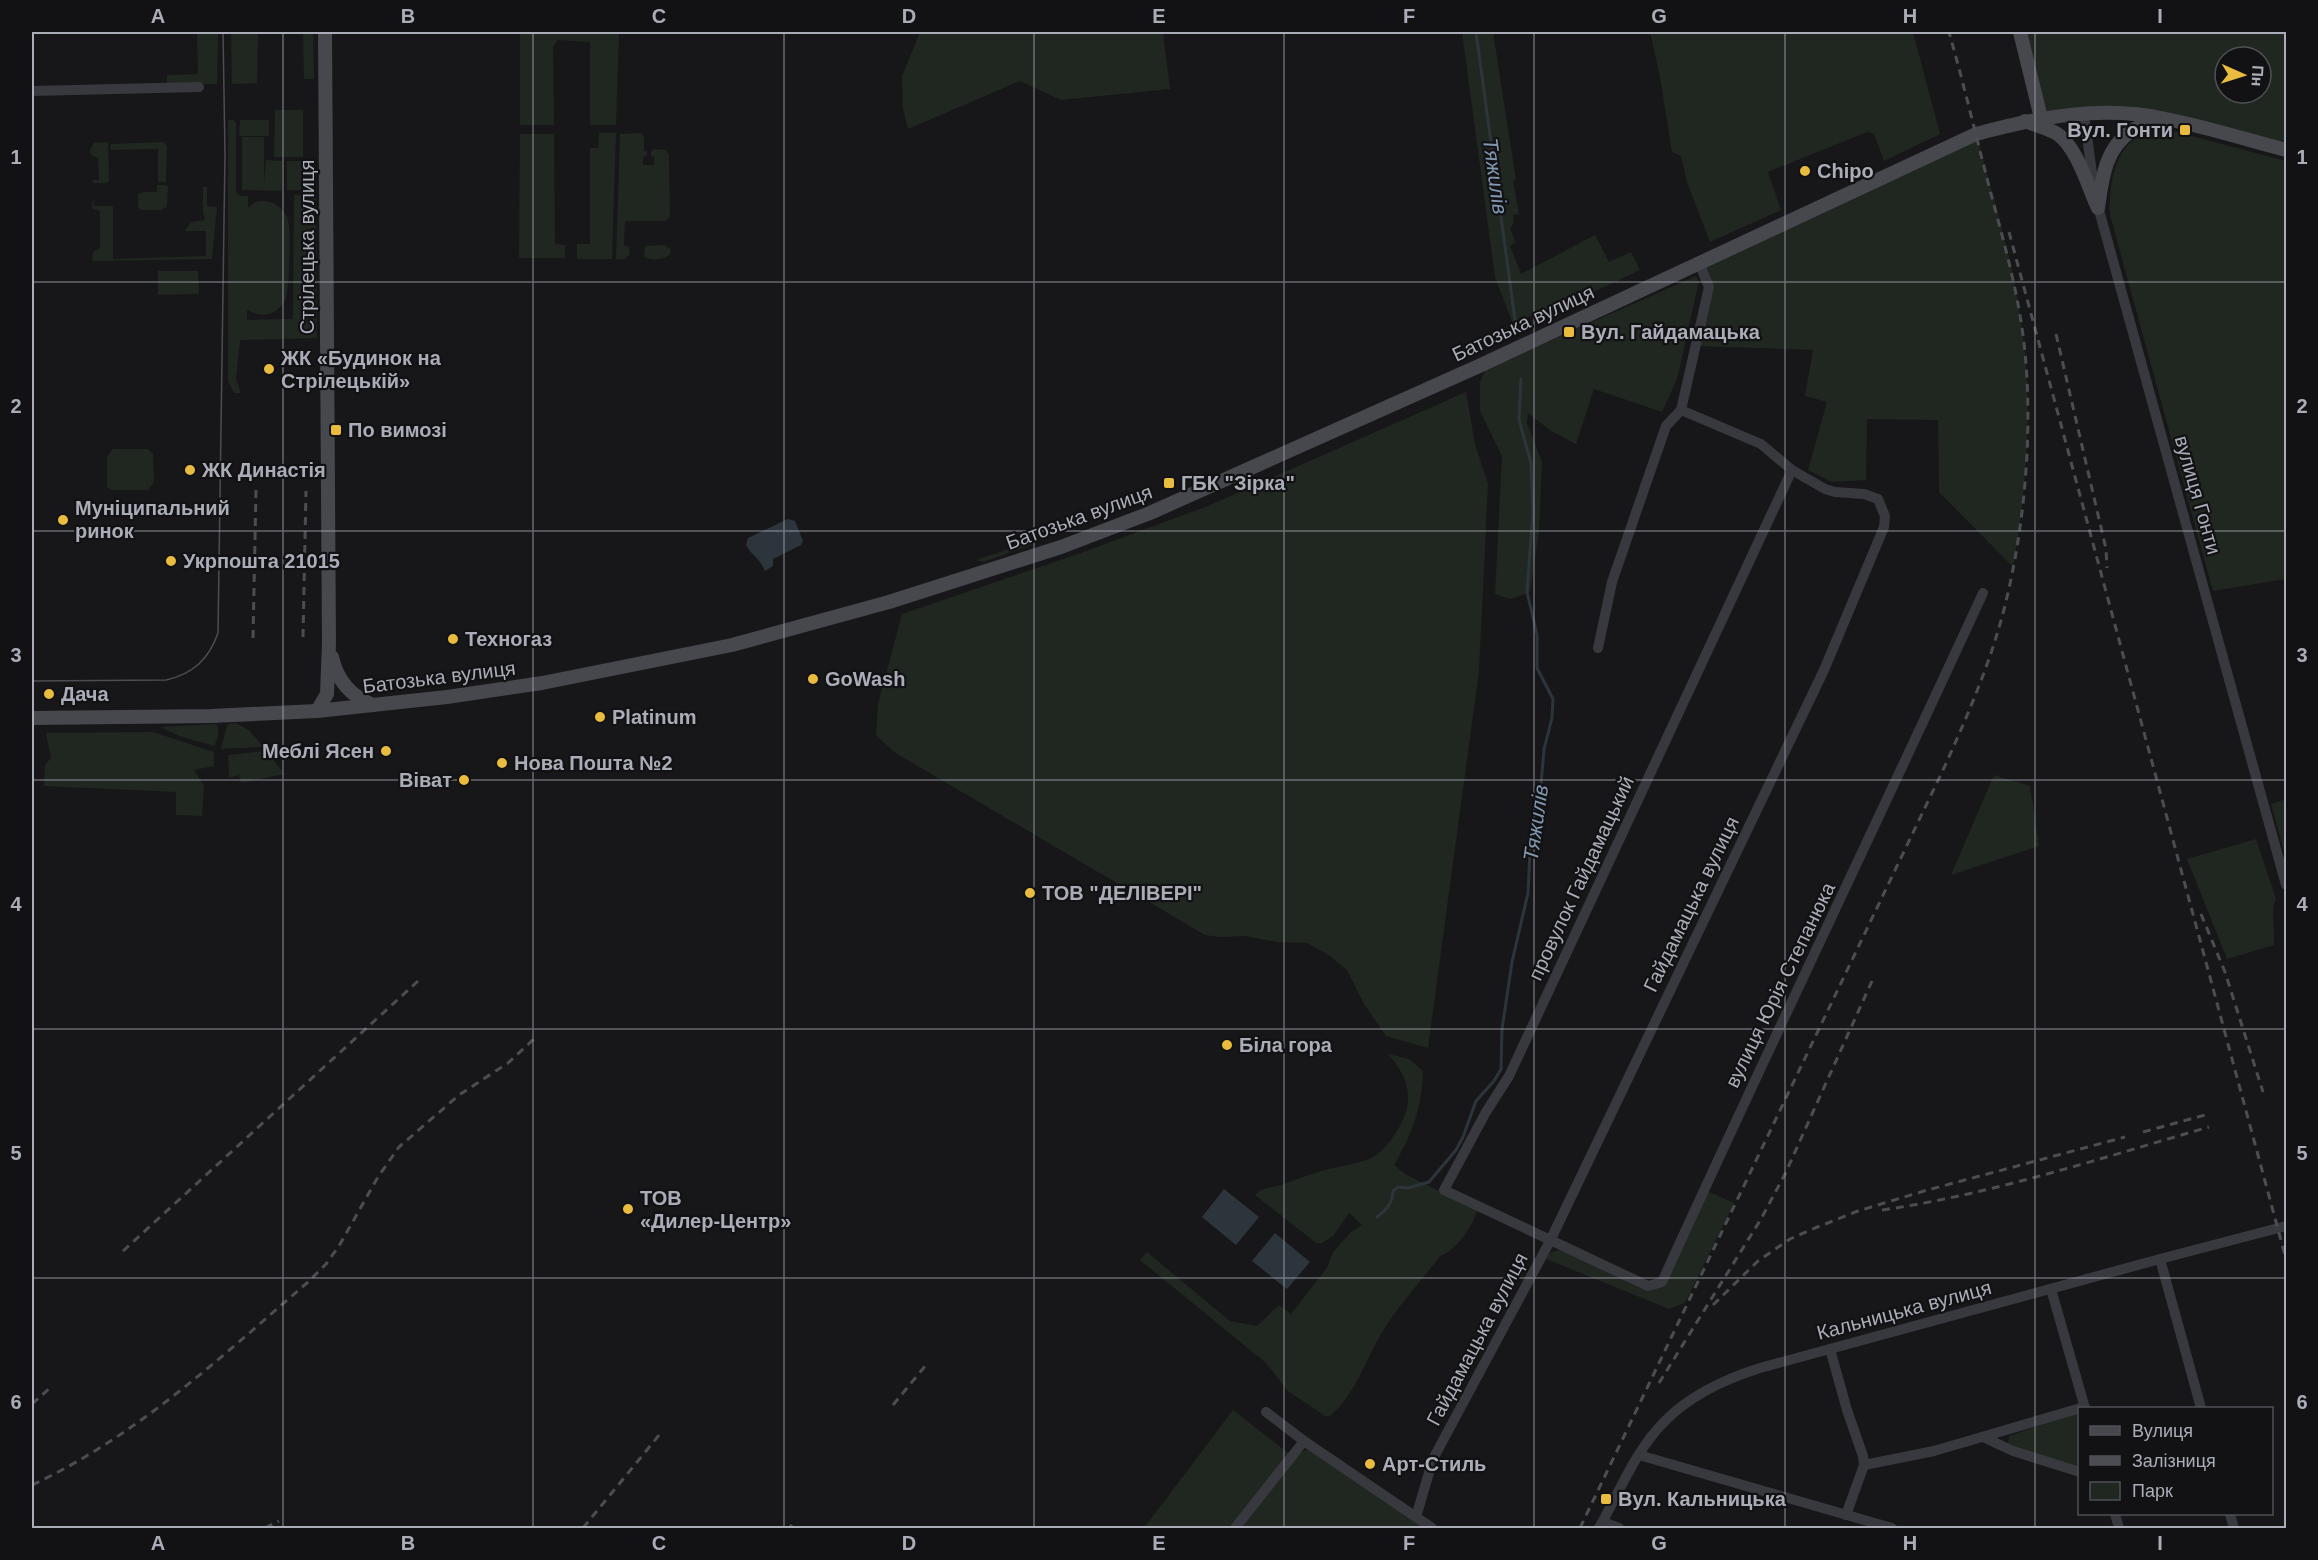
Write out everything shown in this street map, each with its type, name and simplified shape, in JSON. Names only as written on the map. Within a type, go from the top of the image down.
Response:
[{"type":"street","name":"Стрілецька вулиця","points":[[317,711],[327,694],[329,643],[325,32]]},
{"type":"street","points":[[2020,32],[2041,118]]},
{"type":"street","points":[[32,91],[199,87]]},
{"type":"street","name":"вулиця Гонти","points":[[2084,114],[2089,164],[2098,208],[2286,885]]},
{"type":"street","name":"Батозька вулиця","points":[[32,718],[317,711],[503,690],[732,645],[889,602],[1061,547],[1150,513],[1479,366],[1976,134],[2041,118],[2119,114],[2164,118],[2286,150]]},
{"type":"street","points":[[2098,208],[2103,172],[2112,151],[2134,129],[2164,118]]},
{"type":"street","points":[[2025,121],[2056,133],[2064,140],[2077,160],[2098,208]]},
{"type":"street","points":[[1598,648],[1612,582],[1666,426],[1681,410],[1709,287],[1699,263]]},
{"type":"street","name":"Гайдамацька вулиця","points":[[1416,1517],[1434,1459],[1550,1241],[1824,670],[1881,538],[1885,516],[1878,499],[1864,494],[1835,492],[1792,470],[1761,444],[1681,410]]},
{"type":"street","name":"провулок Гайдамацький","points":[[1550,1241],[1444,1190],[1486,1112],[1509,1076],[1792,470]]},
{"type":"street","name":"вулиця Юрія Степанюка","points":[[1550,1241],[1648,1286],[1662,1282],[1983,593]]},
{"type":"street","points":[[329,643],[336,672],[342,683],[357,698],[373,705]]},
{"type":"street","name":"Кальницька вулиця","points":[[1601,1525],[1639,1455],[1663,1423],[1704,1391],[1749,1371],[2286,1226]]},
{"type":"street","points":[[2160,1259],[2201,1407]]},
{"type":"street","points":[[2051,1288],[2085,1407]]},
{"type":"street","points":[[1830,1349],[1864,1465],[1846,1515]]},
{"type":"street","points":[[1864,1465],[1934,1451],[2078,1410]]},
{"type":"street","points":[[1266,1412],[1304,1441],[1432,1528]]},
{"type":"street","points":[[1983,1437],[2013,1451],[2078,1472]]},
{"type":"street","points":[[1235,1528],[1304,1441]]},
{"type":"street","points":[[1639,1455],[1892,1528]]},
{"type":"street","points":[[1601,1525],[1619,1528]]},
{"type":"green space","points":[[197,32],[218,32],[217,84],[167,84],[167,75],[198,74]]},
{"type":"green space","points":[[231,32],[258,32],[257,83],[232,84]]},
{"type":"green space","points":[[303,32],[313,32],[314,79],[304,79]]},
{"type":"green space","points":[[520,32],[619,32],[616,125],[590,125],[590,42],[558,40],[553,46],[554,125],[520,125]]},
{"type":"green space","points":[[920,32],[1163,32],[1170,89],[1061,100],[1020,81],[908,129],[903,109],[902,76]]},
{"type":"green space","points":[[1462,32],[1493,32],[1516,180],[1513,181],[1519,214],[1513,215],[1514,222],[1510,229],[1516,242],[1510,246],[1521,274],[1595,235],[1609,262],[1631,252],[1640,270],[1560,308],[1535,314],[1513,324],[1495,277]]},
{"type":"green space","points":[[1650,32],[1913,32],[1940,134],[1884,161],[1874,134],[1867,132],[1768,172],[1781,210],[1710,242],[1687,182],[1681,156],[1672,152]]},
{"type":"green space","points":[[2020,32],[2286,32],[2286,150],[2165,118],[2041,118]]},
{"type":"green space","points":[[275,110],[303,110],[303,157],[274,157]]},
{"type":"green space","points":[[228,120],[236,123],[236,193],[248,196],[248,208],[255,202],[261,201],[275,204],[284,212],[289,223],[290,257],[286,298],[279,308],[270,314],[264,315],[247,310],[247,320],[293,319],[294,195],[316,194],[317,338],[240,340],[236,379],[241,393],[234,393],[228,381]]},
{"type":"green space","points":[[240,120],[269,120],[269,136],[239,136]]},
{"type":"green space","points":[[2151,128],[2169,130],[2286,161],[2286,579],[2213,591],[2110,215],[2111,186],[2120,157],[2131,142]]},
{"type":"green space","points":[[599,133],[616,133],[612,259],[577,259],[577,244],[590,244],[590,148],[598,148]]},
{"type":"green space","points":[[641,133],[644,136],[644,151],[647,151],[647,155],[643,157],[643,165],[654,165],[654,157],[651,156],[653,149],[666,150],[669,156],[670,216],[666,221],[625,221],[624,245],[629,247],[630,254],[625,259],[616,259],[620,134]]},
{"type":"green space","points":[[520,134],[554,134],[555,244],[565,245],[565,258],[519,258]]},
{"type":"green space","points":[[1976,134],[2012,270],[2025,353],[2028,406],[2026,460],[2013,567],[1939,492],[1938,420],[1867,419],[1866,480],[1832,482],[1808,470],[1827,402],[1805,396],[1813,350],[1696,346],[1709,287],[1699,263]]},
{"type":"green space","points":[[242,137],[264,137],[264,183],[266,160],[282,161],[282,191],[242,190]]},
{"type":"green space","points":[[108,142],[109,181],[94,183],[91,180],[99,180],[98,158],[91,155],[90,150],[94,143]]},
{"type":"green space","points":[[164,142],[167,147],[166,182],[158,182],[158,149],[110,150],[111,144]]},
{"type":"green space","points":[[287,161],[303,161],[302,190],[287,190]]},
{"type":"green space","points":[[157,185],[168,187],[167,207],[161,210],[141,210],[138,207],[138,194],[157,192]]},
{"type":"green space","points":[[203,187],[207,187],[207,206],[217,207],[212,259],[92,261],[93,252],[100,248],[100,211],[92,208],[93,198],[94,206],[113,206],[113,259],[206,256],[206,231],[185,231],[191,222],[205,220]]},
{"type":"green space","points":[[664,245],[671,249],[670,254],[664,258],[644,257],[645,246]]},
{"type":"green space","points":[[158,271],[198,271],[199,294],[158,295]]},
{"type":"green space","points":[[1696,276],[1699,281],[1677,379],[1662,412],[1594,389],[1576,444],[1551,431],[1528,413],[1527,423],[1542,462],[1539,531],[1530,592],[1511,599],[1495,594],[1502,456],[1480,411],[1480,382],[1486,369]]},
{"type":"green space","points":[[1466,392],[1475,444],[1488,484],[1479,671],[1428,1048],[1386,1036],[1364,1004],[1347,970],[1327,954],[1307,943],[1277,942],[1244,936],[1205,935],[894,752],[876,735],[878,704],[902,614],[1075,555],[1208,506]]},
{"type":"green space","points":[[113,449],[148,449],[153,454],[154,482],[148,490],[112,490],[107,487],[107,457]]},
{"type":"green space","points":[[1032,541],[1032,545],[983,562],[976,560]]},
{"type":"green space","points":[[236,723],[249,730],[261,747],[221,749],[228,724]]},
{"type":"green space","points":[[215,724],[218,726],[218,737],[214,746],[179,736],[160,727]]},
{"type":"green space","points":[[153,732],[214,752],[214,766],[194,770],[204,786],[202,816],[176,815],[176,792],[44,786],[45,765],[51,758],[46,733]]},
{"type":"green space","points":[[266,751],[285,774],[241,783],[239,775],[229,778],[228,755]]},
{"type":"green space","points":[[1994,775],[2030,786],[2039,846],[1951,875]]},
{"type":"green space","points":[[2286,799],[2286,859],[2271,804]]},
{"type":"green space","points":[[2256,839],[2276,899],[2273,907],[2274,945],[2227,959],[2187,859]]},
{"type":"green space","points":[[1388,1054],[1409,1059],[1423,1071],[1421,1097],[1415,1120],[1394,1165],[1405,1174],[1477,1210],[1463,1237],[1452,1249],[1440,1256],[1392,1317],[1339,1407],[1330,1416],[1325,1416],[1288,1391],[1266,1363],[1140,1260],[1147,1252],[1230,1321],[1257,1326],[1279,1305],[1291,1314],[1327,1268],[1333,1252],[1351,1232],[1362,1225],[1349,1213],[1333,1236],[1322,1243],[1316,1243],[1255,1195],[1265,1189],[1314,1173],[1364,1161],[1375,1156],[1385,1147],[1401,1123],[1408,1100],[1403,1076]]},
{"type":"green space","points":[[1707,1191],[1734,1203],[1685,1303],[1669,1309],[1544,1258],[1560,1250],[1647,1288],[1663,1284]]},
{"type":"green space","points":[[1233,1410],[1292,1456],[1313,1447],[1432,1528],[1144,1528]]},
{"type":"green space","points":[[2078,1412],[2078,1469],[2015,1449],[2008,1443],[2009,1436]]},
{"type":"shaded area","points":[[788,519],[795,521],[803,541],[801,545],[773,559],[773,566],[765,571],[746,545],[748,538]]},
{"type":"shaded area","points":[[1224,1189],[1259,1217],[1236,1245],[1202,1217]]},
{"type":"shaded area","points":[[1275,1233],[1310,1262],[1287,1289],[1252,1261]]},
{"type":"waterway","name":"Тяжилів","points":[[1476,32],[1515,320]]},
{"type":"waterway","name":"Тяжилів","points":[[1377,1217],[1388,1206],[1393,1191],[1398,1187],[1408,1188],[1429,1182],[1456,1150],[1476,1101],[1494,1081],[1501,1069],[1502,1029],[1512,962],[1528,893],[1531,832],[1540,797],[1544,749],[1552,718],[1553,699],[1537,668],[1537,635],[1527,592],[1533,512],[1531,463],[1519,420],[1521,379]]},
{"type":"tram line","points":[[32,681],[166,680],[184,674],[199,664],[210,650],[218,633],[225,154],[223,32]]},
{"type":"railway","points":[[1580,1528],[1943,770],[1983,676],[2004,610],[2018,538],[2027,462],[2025,353],[2020,313],[2011,273],[1949,32]]},
{"type":"railway","points":[[2009,232],[2286,1259]]},
{"type":"railway","points":[[2056,334],[2106,549],[2107,568]]},
{"type":"railway","points":[[253,638],[256,490]]},
{"type":"railway","points":[[303,637],[306,491]]},
{"type":"railway","points":[[2201,914],[2225,972],[2263,1092]]},
{"type":"railway","points":[[123,1251],[418,981]]},
{"type":"railway","points":[[1659,1383],[1761,1219],[1785,1174],[1872,981]]},
{"type":"railway","points":[[32,1485],[70,1465],[143,1419],[210,1366],[308,1282],[326,1264],[339,1246],[378,1177],[399,1147],[459,1095],[508,1063],[535,1038]]},
{"type":"railway","points":[[2143,1132],[2205,1115]]},
{"type":"railway","points":[[1882,1210],[2006,1185],[2209,1127]]},
{"type":"railway","points":[[1713,1305],[1758,1261],[1790,1239],[1815,1228],[1858,1211],[1924,1191],[2125,1137]]},
{"type":"railway","points":[[893,1405],[926,1365]]},
{"type":"railway","points":[[32,1404],[51,1387]]},
{"type":"railway","points":[[583,1528],[660,1434]]},
{"type":"railway","points":[[265,1528],[279,1521]]},
{"type":"railway","points":[[789,1528],[792,1525]]},
{"type":"place","name":"Вул. Гонти","points":[[2185,130]]},
{"type":"place","name":"Chipo","points":[[1805,171]]},
{"type":"place","name":"Вул. Гайдамацька","points":[[1569,332]]},
{"type":"place","name":"ЖК «Будинок на Стрілецькій»","points":[[269,369]]},
{"type":"place","name":"По вимозі","points":[[336,430]]},
{"type":"place","name":"ЖК Династія","points":[[190,470]]},
{"type":"place","name":"ГБК \"Зірка\"","points":[[1169,483]]},
{"type":"place","name":"Муніципальний ринок","points":[[63,520]]},
{"type":"place","name":"Укрпошта 21015","points":[[171,561]]},
{"type":"place","name":"Техногаз","points":[[453,639]]},
{"type":"place","name":"GoWash","points":[[813,679]]},
{"type":"place","name":"Дача","points":[[49,694]]},
{"type":"place","name":"Platinum","points":[[600,717]]},
{"type":"place","name":"Меблі Ясен","points":[[386,751]]},
{"type":"place","name":"Нова Пошта №2","points":[[502,763]]},
{"type":"place","name":"Віват","points":[[464,780]]},
{"type":"place","name":"ТОВ \"ДЕЛІВЕРІ\"","points":[[1030,893]]},
{"type":"place","name":"Біла гора","points":[[1227,1045]]},
{"type":"place","name":"ТОВ «Дилер-Центр»","points":[[628,1209]]},
{"type":"place","name":"Арт-Стиль","points":[[1370,1464]]},
{"type":"place","name":"Вул. Кальницька","points":[[1606,1499]]}]
